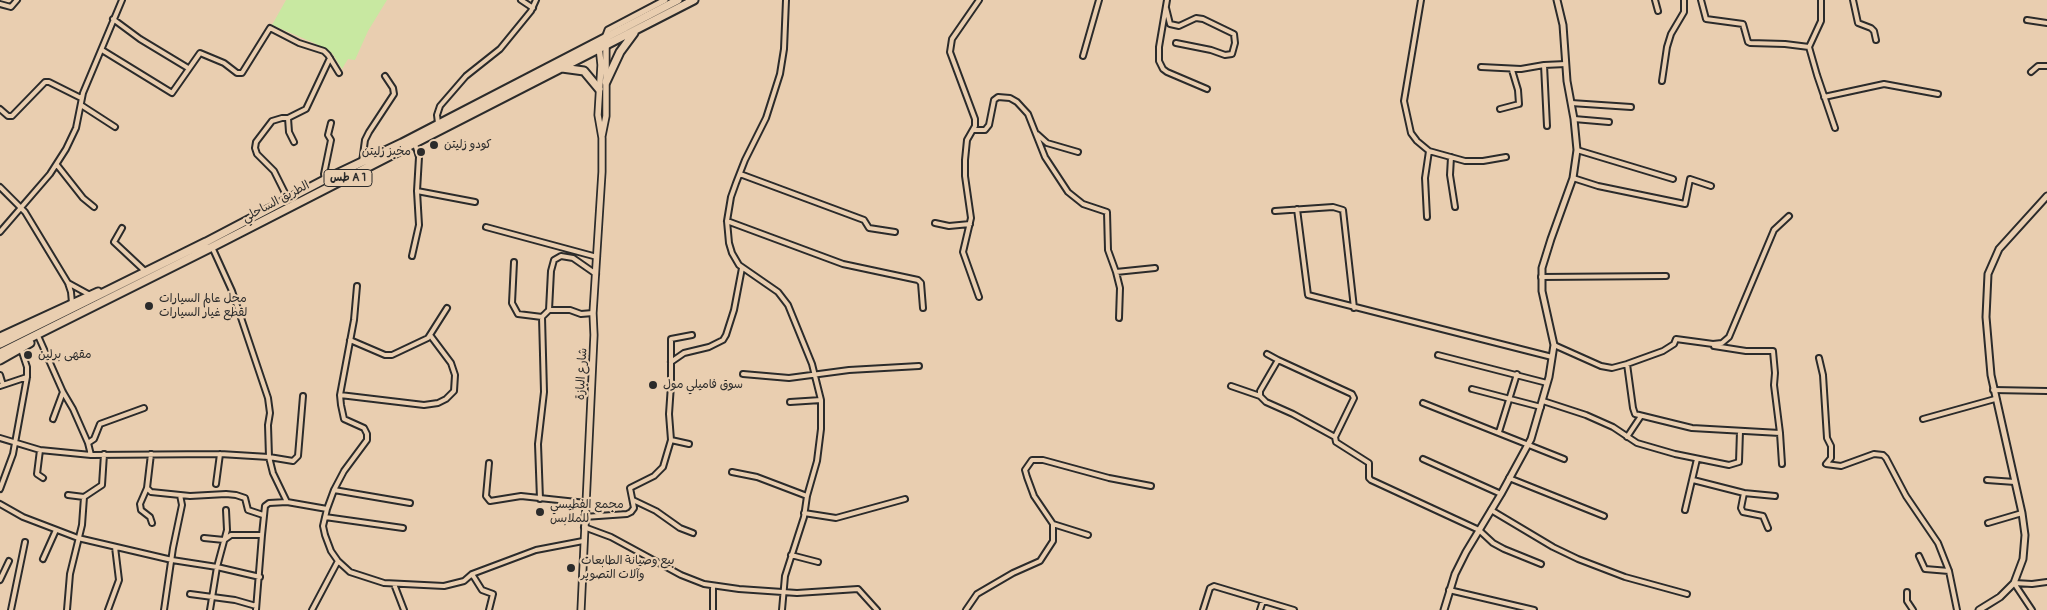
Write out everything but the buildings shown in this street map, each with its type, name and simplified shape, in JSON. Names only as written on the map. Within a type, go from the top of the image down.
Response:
[{"type":"highway","name":"الطريق الساحلي","points":[[0,344],[146,272],[324,180],[362,162],[374,160],[415,144],[562,68],[678,0]]},
{"type":"highway","name":"الطريق الساحلي","points":[[0,353],[328,188],[438,123],[603,43],[636,30],[694,0]]},
{"type":"highway","points":[[606,82],[620,52],[636,30]]},
{"type":"highway","points":[[562,68],[584,72],[599,89]]},
{"type":"highway","points":[[0,337],[90,294],[106,292]]},
{"type":"highway","points":[[0,360],[39,338],[48,330]]},
{"type":"main road","name":"شارع البازة","points":[[581,610],[594,336],[593,313],[602,138],[606,116],[603,43]]},
{"type":"main road","name":"شارع البازة","points":[[602,138],[598,115],[603,43]]},
{"type":"street","points":[[0,4],[11,7],[17,0]]},
{"type":"street","points":[[0,232],[57,165],[76,128],[82,98],[122,0]]},
{"type":"street","points":[[521,0],[533,8]]},
{"type":"street","points":[[438,123],[437,110],[457,84],[476,67],[500,50],[533,8],[536,0]]},
{"type":"street","points":[[603,43],[608,30],[665,0]]},
{"type":"street","points":[[782,610],[784,576],[816,469],[820,442],[821,400],[816,376],[794,318],[784,298],[742,268],[732,253],[727,221],[731,197],[766,118],[780,74],[785,42],[786,0]]},
{"type":"street","points":[[979,0],[952,39],[950,47],[975,119],[973,130],[967,140],[965,160],[970,224],[963,252],[979,297]]},
{"type":"street","points":[[1083,56],[1099,0]]},
{"type":"street","points":[[1167,0],[1158,54],[1163,69],[1180,79],[1207,89]]},
{"type":"street","points":[[1421,0],[1404,101],[1411,133],[1429,151],[1451,157],[1473,162],[1506,157]]},
{"type":"street","points":[[1444,610],[1449,590],[1460,564],[1528,444],[1542,404],[1552,357],[1554,345],[1542,291],[1541,276],[1549,244],[1573,178],[1577,150],[1563,25],[1557,0]]},
{"type":"street","points":[[1655,0],[1658,11]]},
{"type":"street","points":[[1662,81],[1667,47],[1671,34],[1684,12],[1684,0]]},
{"type":"street","points":[[1701,0],[1706,19],[1742,24],[1750,44],[1785,44],[1809,47]]},
{"type":"street","points":[[1821,0],[1821,22],[1809,47],[1835,128]]},
{"type":"street","points":[[1853,0],[1858,23],[1871,28],[1876,40]]},
{"type":"street","points":[[1166,8],[1170,24],[1179,26],[1196,18],[1203,19],[1234,34],[1235,43],[1232,54],[1225,55],[1211,50],[1176,43]]},
{"type":"street","points":[[113,19],[140,39],[188,68]]},
{"type":"street","points":[[2028,20],[2047,23]]},
{"type":"street","points":[[102,50],[172,93],[200,53],[224,63],[237,73],[242,73],[270,28],[299,43],[324,51],[339,73]]},
{"type":"street","points":[[288,199],[274,171],[257,154],[255,148],[260,134],[272,121],[300,114],[309,105],[330,58]]},
{"type":"street","points":[[1481,67],[1512,70],[1544,64],[1566,64]]},
{"type":"street","points":[[1544,64],[1547,126]]},
{"type":"street","points":[[2031,72],[2038,66],[2047,66]]},
{"type":"street","points":[[1500,109],[1519,104],[1518,90],[1512,70]]},
{"type":"street","points":[[362,162],[365,140],[394,94],[393,88],[385,76]]},
{"type":"street","points":[[0,108],[8,116],[12,116],[45,82],[82,98]]},
{"type":"street","points":[[1824,97],[1884,84],[1938,94]]},
{"type":"street","points":[[973,130],[985,130],[989,125],[994,100],[998,97],[1010,98],[1022,106],[1028,114],[1045,157],[1068,192],[1082,204],[1107,212],[1108,250],[1120,288],[1119,318]]},
{"type":"street","points":[[1571,102],[1631,107]]},
{"type":"street","points":[[81,105],[115,127]]},
{"type":"street","points":[[288,118],[289,132],[294,142]]},
{"type":"street","points":[[1574,119],[1609,122]]},
{"type":"street","points":[[328,188],[324,180],[331,140],[328,135],[331,123]]},
{"type":"street","points":[[1036,132],[1047,143],[1078,152]]},
{"type":"street","points":[[412,256],[419,225],[417,191],[419,157],[415,144]]},
{"type":"street","points":[[1577,150],[1673,179]]},
{"type":"street","points":[[1427,217],[1425,178],[1429,151]]},
{"type":"street","points":[[1451,157],[1450,175],[1455,207]]},
{"type":"street","points":[[57,165],[83,198],[94,207]]},
{"type":"street","points":[[740,174],[864,220],[869,228],[895,232]]},
{"type":"street","points":[[1573,178],[1598,186],[1685,204],[1690,179],[1711,186]]},
{"type":"street","points":[[0,187],[22,208],[68,283],[72,303]]},
{"type":"street","points":[[417,191],[476,202]]},
{"type":"street","points":[[1979,610],[2000,597],[2014,583],[2020,571],[2025,545],[2022,513],[1993,390],[1986,317],[1988,274],[1999,249],[2047,196]]},
{"type":"street","points":[[1275,211],[1333,207],[1344,210],[1354,308]]},
{"type":"street","points":[[1297,209],[1308,296],[1552,357]]},
{"type":"street","points":[[1554,345],[1601,366],[1612,368],[1663,351],[1674,344],[1676,340],[1713,344],[1722,343],[1729,337],[1774,230],[1789,216]]},
{"type":"street","points":[[727,221],[753,233],[843,264],[918,280],[921,282],[922,308]]},
{"type":"street","points":[[935,223],[949,226],[970,224]]},
{"type":"street","points":[[486,227],[597,257]]},
{"type":"street","points":[[122,228],[114,242],[146,272]]},
{"type":"street","points":[[212,247],[232,291],[268,398],[270,413],[268,424],[269,457],[273,473],[287,502]]},
{"type":"street","points":[[540,499],[538,444],[544,392],[542,317],[549,310],[551,272],[554,260],[561,256],[573,258],[596,274]]},
{"type":"street","points":[[514,262],[512,293],[514,310],[524,316],[542,317]]},
{"type":"street","points":[[671,362],[684,353],[709,347],[723,340],[734,310],[742,268]]},
{"type":"street","points":[[1116,272],[1155,268]]},
{"type":"street","points":[[1541,276],[1666,276]]},
{"type":"street","points":[[68,283],[90,294]]},
{"type":"street","points":[[357,286],[355,314],[340,394],[344,419],[364,428],[367,440],[349,464],[334,490],[325,517],[323,526],[327,542],[338,561],[350,572],[384,583],[444,586],[464,581],[472,574],[536,550],[584,541]]},
{"type":"street","points":[[350,340],[385,355],[392,355],[407,349],[430,335],[447,308]]},
{"type":"street","points":[[549,310],[570,310],[581,314],[593,313]]},
{"type":"street","points":[[340,394],[424,405],[438,403],[446,399],[454,391],[455,375],[451,363],[430,335]]},
{"type":"street","points":[[584,517],[627,514],[634,508],[630,488],[640,484],[660,470],[666,461],[668,446],[671,440],[669,414],[672,385],[672,339],[692,335]]},
{"type":"street","points":[[39,338],[88,443],[90,455]]},
{"type":"street","points":[[1674,344],[1691,342],[1746,351],[1773,351],[1774,385],[1782,464]]},
{"type":"street","points":[[0,489],[12,454],[27,377],[27,367],[21,349]]},
{"type":"street","points":[[1267,354],[1352,394],[1354,398],[1335,436],[1336,442],[1369,463],[1369,478],[1371,480],[1478,530],[1493,543],[1541,564]]},
{"type":"street","points":[[1438,355],[1547,383]]},
{"type":"street","points":[[1819,358],[1823,375],[1827,438],[1831,446],[1832,458],[1826,464],[1841,466],[1874,454],[1883,455],[1906,496],[1933,536],[1949,571],[1957,610]]},
{"type":"street","points":[[1260,396],[1260,391],[1278,360]]},
{"type":"street","points":[[1627,364],[1633,408],[1636,414],[1692,428],[1780,433]]},
{"type":"street","points":[[743,374],[789,378],[816,376],[849,370],[919,366]]},
{"type":"street","points":[[1499,432],[1517,374]]},
{"type":"street","points":[[0,375],[2,386],[27,377]]},
{"type":"street","points":[[1232,386],[1260,396],[1266,402],[1335,436]]},
{"type":"street","points":[[1472,388],[1586,415],[1614,428],[1637,443],[1697,459],[1729,465],[1736,464],[1740,457],[1740,431]]},
{"type":"street","points":[[1993,390],[2047,391]]},
{"type":"street","points":[[53,419],[63,392]]},
{"type":"street","points":[[0,438],[40,450],[90,455],[220,454],[290,460],[297,458],[303,396]]},
{"type":"street","points":[[1923,419],[1995,399]]},
{"type":"street","points":[[790,402],[821,400]]},
{"type":"street","points":[[1423,403],[1564,458]]},
{"type":"street","points":[[88,443],[94,439],[98,427],[103,422],[144,408]]},
{"type":"street","points":[[1627,437],[1642,416]]},
{"type":"street","points":[[671,440],[689,444]]},
{"type":"street","points":[[40,450],[37,474],[44,478]]},
{"type":"street","points":[[68,495],[84,497],[102,485],[104,454]]},
{"type":"street","points":[[151,454],[148,488],[140,504],[141,510],[150,517],[152,523]]},
{"type":"street","points":[[216,484],[220,454]]},
{"type":"street","points":[[1423,459],[1501,494]]},
{"type":"street","points":[[1685,510],[1697,459]]},
{"type":"street","points":[[966,610],[976,594],[1013,573],[1040,561],[1052,541],[1053,524],[1034,496],[1026,477],[1025,470],[1032,460],[1043,460],[1151,486]]},
{"type":"street","points":[[489,463],[487,500],[494,501],[521,496],[586,503]]},
{"type":"street","points":[[732,472],[757,477],[807,496]]},
{"type":"street","points":[[1509,478],[1604,516]]},
{"type":"street","points":[[1693,480],[1744,493],[1776,496]]},
{"type":"street","points":[[1987,480],[2015,482]]},
{"type":"street","points":[[148,488],[151,492],[180,495],[236,495],[245,498],[248,510],[263,514]]},
{"type":"street","points":[[334,490],[410,503]]},
{"type":"street","points":[[1744,493],[1741,508],[1743,512],[1763,516],[1768,528]]},
{"type":"street","points":[[164,610],[182,505],[180,495]]},
{"type":"street","points":[[67,610],[70,574],[83,518],[84,497]]},
{"type":"street","points":[[804,513],[836,518],[904,499]]},
{"type":"street","points":[[633,500],[656,511],[680,528],[693,533]]},
{"type":"street","points":[[190,594],[236,600],[256,608],[260,577],[263,514],[266,504],[287,502],[327,509]]},
{"type":"street","points":[[0,504],[23,517],[78,538],[172,560],[217,567],[260,577]]},
{"type":"street","points":[[210,610],[217,567],[227,530],[226,510]]},
{"type":"street","points":[[1491,510],[1553,547],[1578,559],[1625,577],[1687,594]]},
{"type":"street","points":[[1988,523],[2022,513]]},
{"type":"street","points":[[325,517],[403,528]]},
{"type":"street","points":[[1053,524],[1088,535]]},
{"type":"street","points":[[584,527],[611,537],[681,576],[714,586],[797,593],[858,589],[877,610]]},
{"type":"street","points":[[42,559],[56,530]]},
{"type":"street","points":[[204,538],[224,540],[231,535],[262,535]]},
{"type":"street","points":[[11,610],[25,542]]},
{"type":"street","points":[[108,610],[119,580],[115,547]]},
{"type":"street","points":[[791,555],[818,562]]},
{"type":"street","points":[[1919,556],[1925,569],[1949,571]]},
{"type":"street","points":[[0,580],[9,561]]},
{"type":"street","points":[[312,610],[338,561]]},
{"type":"street","points":[[472,574],[482,590],[493,594],[489,610]]},
{"type":"street","points":[[2014,583],[2032,584],[2047,582]]},
{"type":"street","points":[[2014,583],[2032,610]]},
{"type":"street","points":[[394,584],[404,610]]},
{"type":"street","points":[[713,610],[714,586]]},
{"type":"street","points":[[1203,610],[1212,586],[1294,610]]},
{"type":"street","points":[[1449,590],[1534,610]]},
{"type":"street","points":[[1907,592],[1907,601],[1913,610]]},
{"type":"street","points":[[1260,610],[1263,601]]},
{"type":"green space","points":[[286,0],[387,0],[368,31],[355,60],[348,59],[342,69],[332,53],[272,25]]},
{"type":"place","name":"كودو زليتن","points":[[434,145]]},
{"type":"place","name":"مخبز زليتن","points":[[421,152]]},
{"type":"place","name":"محل عالم السيارات لقطع غيار السيارات","points":[[149,306]]},
{"type":"place","name":"مقهى برلين","points":[[28,355]]},
{"type":"place","name":"سوق فاميلي مول","points":[[653,385]]},
{"type":"place","name":"مجمع الفطيسي للملابس","points":[[540,512]]},
{"type":"place","name":"بيع وصيانة الطابعات وآلات التصوير","points":[[571,568]]}]
